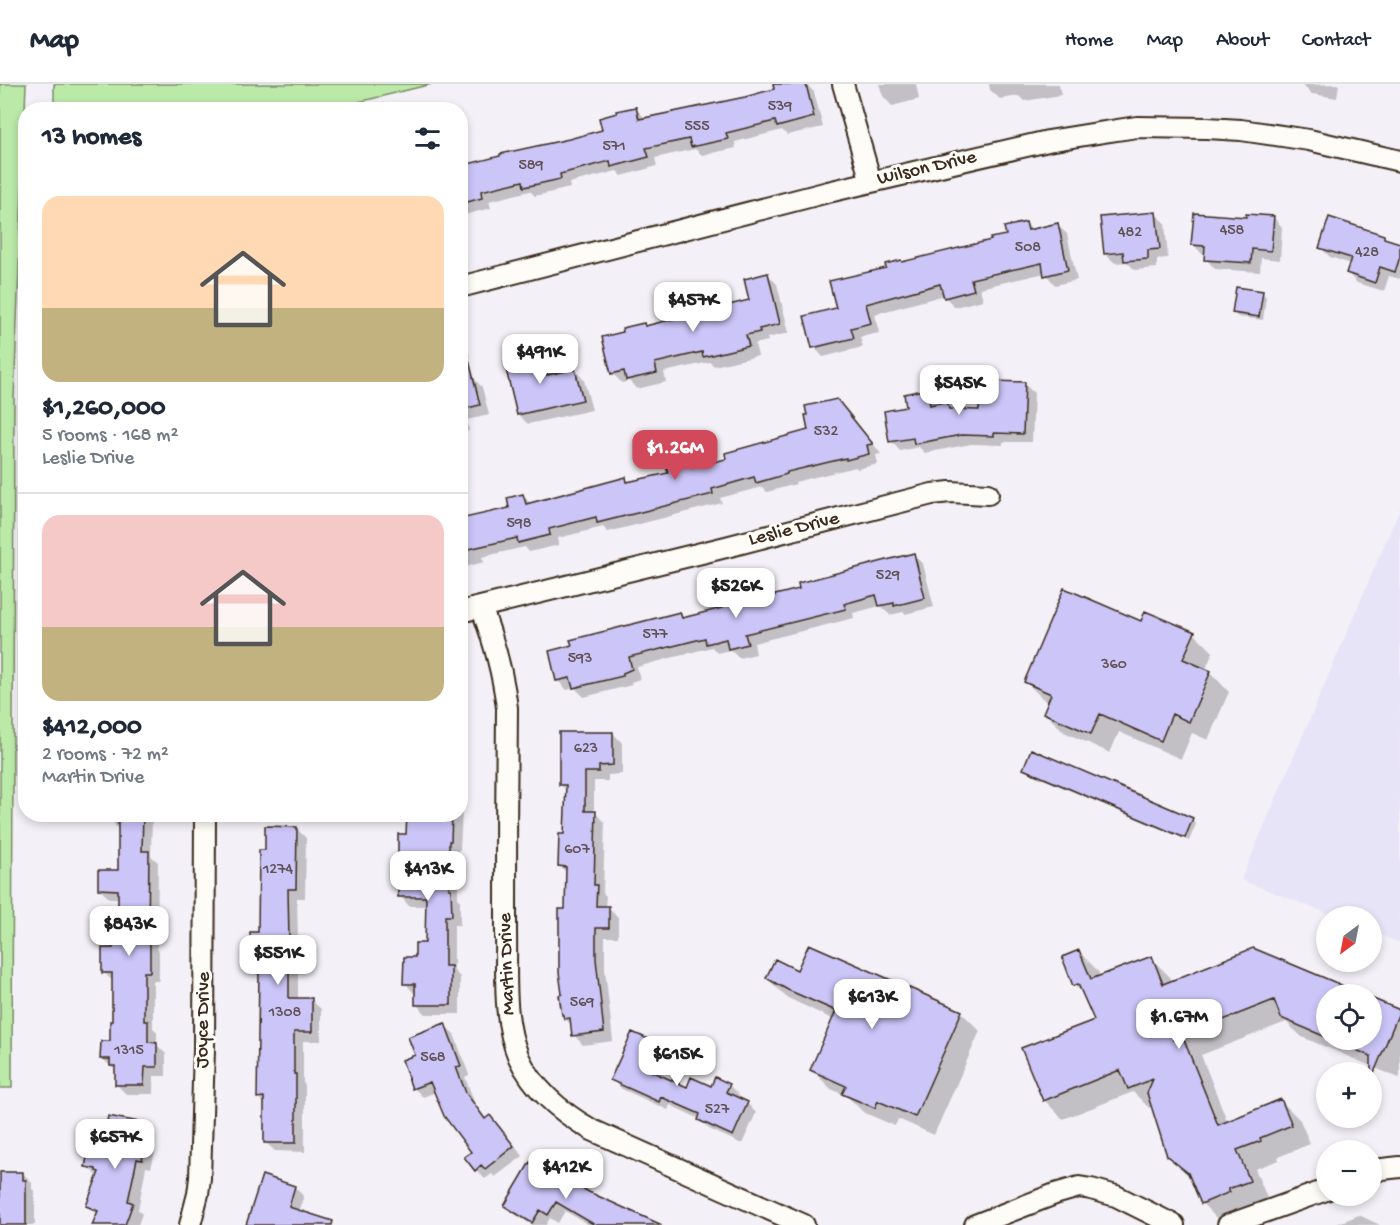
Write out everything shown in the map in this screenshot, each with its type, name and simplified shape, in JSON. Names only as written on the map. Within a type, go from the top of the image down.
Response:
[{"type":"street","points":[[843,84],[871,182]]},
{"type":"street","name":"Wilson Drive","points":[[468,284],[828,192],[1048,141],[1137,128],[1241,130],[1310,140],[1400,161]]},
{"type":"street","name":"Leslie Drive","points":[[468,610],[932,494],[950,492],[988,495]]},
{"type":"street","name":"Martin Drive","points":[[482,607],[504,680],[507,708],[507,1017],[519,1058],[537,1087],[549,1100],[579,1123],[804,1225]]},
{"type":"street","name":"Joyce Drive","points":[[190,1225],[201,1178],[205,822]]},
{"type":"street","points":[[1382,1169],[1400,1167]]},
{"type":"street","points":[[975,1225],[1079,1187],[1116,1196],[1174,1225]]},
{"type":"street","points":[[1228,1225],[1316,1194]]},
{"type":"shaded area","points":[[1400,508],[1400,943],[1382,936],[1382,906],[1316,906],[1316,909],[1241,880]]},
{"type":"green space","points":[[0,84],[26,84],[25,102],[18,102],[18,295],[14,400],[12,1088],[0,1088]]},
{"type":"green space","points":[[54,84],[432,84],[359,102],[54,102]]},
{"type":"building","points":[[773,84],[806,84],[814,117],[777,127],[775,121],[726,133],[728,139],[691,147],[689,139],[646,148],[649,157],[611,167],[610,161],[560,174],[561,179],[524,187],[523,181],[481,191],[482,198],[468,202],[468,164],[500,156],[500,154],[602,130],[599,118],[617,113],[616,111],[636,107],[639,119],[774,89]]},
{"type":"building","points":[[1156,212],[1160,249],[1148,250],[1148,259],[1124,261],[1123,252],[1104,254],[1100,217]]},
{"type":"building","points":[[1194,213],[1246,217],[1246,214],[1274,216],[1271,251],[1252,249],[1251,263],[1204,260],[1205,246],[1191,245]]},
{"type":"building","points":[[1329,217],[1384,235],[1384,238],[1400,243],[1400,257],[1395,272],[1380,267],[1375,283],[1346,273],[1351,258],[1319,248]]},
{"type":"building","points":[[1026,222],[1028,230],[1058,223],[1068,270],[1044,276],[1042,263],[971,279],[974,290],[944,298],[940,284],[866,304],[871,323],[851,328],[854,338],[812,348],[804,316],[836,308],[829,281],[886,268],[885,264],[901,260],[902,262],[991,240],[990,238],[1006,235],[1004,227]]},
{"type":"building","points":[[768,273],[780,324],[746,335],[749,346],[703,357],[702,352],[655,363],[657,373],[626,380],[624,371],[611,374],[602,337],[623,332],[622,328],[644,323],[645,326],[749,300],[744,279]]},
{"type":"building","points":[[1236,287],[1263,291],[1259,317],[1232,313]]},
{"type":"building","points":[[541,352],[547,375],[575,369],[583,400],[517,415],[504,361]]},
{"type":"building","points":[[468,356],[480,405],[468,408]]},
{"type":"building","points":[[992,381],[1025,382],[1023,434],[961,435],[914,444],[913,438],[889,442],[884,411],[906,407],[904,394],[927,389],[930,405],[947,401],[949,409],[979,410],[980,395],[992,395]]},
{"type":"building","points":[[837,399],[873,444],[867,445],[869,454],[787,472],[787,474],[756,483],[754,477],[712,489],[713,494],[597,523],[596,517],[549,529],[550,535],[518,543],[517,538],[468,549],[468,517],[509,508],[507,498],[523,494],[526,504],[626,477],[627,482],[668,473],[665,462],[689,455],[692,467],[726,459],[725,453],[808,430],[805,406]]},
{"type":"building","points":[[914,553],[925,598],[894,606],[894,603],[879,606],[876,595],[844,604],[846,609],[745,634],[748,644],[728,649],[726,639],[706,644],[705,638],[629,657],[632,669],[623,673],[623,676],[573,688],[570,678],[556,681],[549,651],[572,645],[570,640],[680,612],[682,618],[722,608],[721,602],[758,593],[759,599],[799,589],[798,583]]},
{"type":"building","points":[[1064,588],[1141,621],[1145,611],[1195,632],[1183,659],[1211,671],[1189,722],[1172,714],[1161,741],[1100,714],[1091,734],[1043,713],[1051,694],[1024,682]]},
{"type":"building","points":[[559,732],[613,732],[613,765],[599,766],[599,772],[585,772],[585,811],[596,811],[594,885],[597,885],[596,906],[609,906],[609,928],[596,928],[596,959],[604,1032],[572,1036],[570,1018],[564,1019],[562,1015],[559,995],[562,994],[559,972],[559,909],[565,909],[566,867],[558,866],[559,834],[564,834],[566,785],[559,785]]},
{"type":"building","points":[[1031,749],[1193,818],[1185,838],[1023,769]]},
{"type":"building","points":[[118,822],[143,822],[142,851],[149,851],[148,940],[150,940],[150,972],[144,972],[144,1021],[148,1021],[148,1042],[157,1043],[157,1067],[145,1067],[144,1085],[115,1085],[115,1066],[110,1066],[110,1059],[100,1059],[101,1041],[110,1041],[110,1021],[112,1021],[112,973],[102,973],[102,948],[113,948],[113,940],[118,940],[118,890],[98,889],[98,870],[118,870]]},
{"type":"building","points":[[407,822],[452,822],[451,841],[449,841],[449,889],[451,889],[452,916],[445,916],[445,966],[451,966],[451,1005],[415,1005],[415,984],[403,984],[404,957],[415,957],[415,943],[425,943],[426,897],[398,897],[398,834],[406,834]]},
{"type":"building","points":[[265,826],[297,827],[296,889],[288,889],[289,939],[299,939],[299,959],[289,959],[289,998],[312,998],[312,1032],[294,1032],[296,1143],[264,1143],[264,1097],[257,1098],[259,973],[257,957],[251,958],[250,932],[258,932],[259,850],[265,850]]},
{"type":"building","points":[[809,944],[962,1011],[915,1117],[878,1101],[875,1108],[842,1094],[846,1086],[810,1070],[836,1011],[766,978],[775,959],[797,970]]},
{"type":"building","points":[[1253,948],[1339,984],[1316,984],[1316,1033],[1281,1018],[1274,1000],[1172,1040],[1184,1040],[1218,1125],[1281,1099],[1292,1125],[1237,1150],[1250,1181],[1228,1189],[1230,1192],[1201,1204],[1188,1173],[1167,1156],[1147,1093],[1153,1079],[1128,1089],[1120,1070],[1043,1101],[1021,1048],[1094,1020],[1078,984],[1073,986],[1062,957],[1079,950],[1091,979],[1152,956],[1163,984]]},
{"type":"building","points":[[1382,1003],[1400,1010],[1378,1062],[1371,1062],[1371,1056],[1356,1050],[1382,1050]]},
{"type":"building","points":[[445,1023],[461,1066],[456,1067],[466,1093],[485,1119],[490,1115],[514,1146],[485,1169],[481,1165],[475,1171],[464,1157],[471,1152],[444,1116],[430,1082],[412,1089],[402,1060],[415,1055],[408,1037]]},
{"type":"building","points":[[632,1032],[662,1045],[651,1071],[687,1087],[691,1077],[711,1086],[715,1077],[730,1084],[726,1092],[748,1102],[733,1136],[698,1120],[700,1114],[661,1097],[659,1102],[610,1080]]},
{"type":"building","points":[[108,1116],[145,1123],[142,1141],[146,1141],[142,1160],[137,1159],[128,1201],[133,1203],[125,1225],[92,1225],[98,1211],[86,1206],[99,1172],[96,1169],[85,1167],[90,1144],[102,1146]]},
{"type":"building","points":[[530,1162],[662,1225],[595,1225],[556,1202],[548,1215],[540,1210],[532,1223],[504,1206]]},
{"type":"building","points":[[0,1172],[23,1172],[23,1180],[26,1180],[26,1225],[0,1225]]},
{"type":"building","points":[[262,1175],[295,1186],[289,1207],[333,1221],[332,1225],[246,1225]]}]
